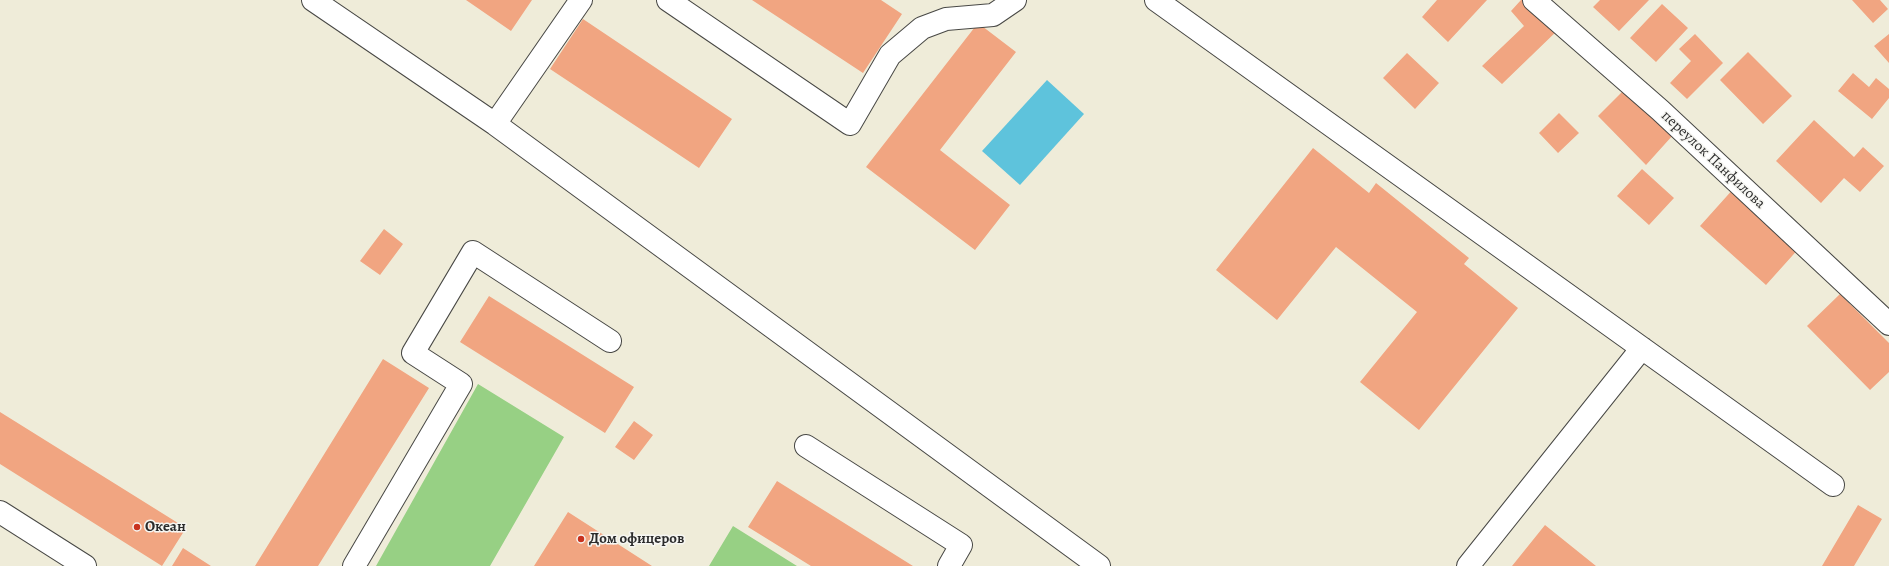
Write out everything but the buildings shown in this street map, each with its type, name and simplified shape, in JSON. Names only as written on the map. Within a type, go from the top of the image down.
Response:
[{"type":"street","points":[[313,0],[495,124],[1099,566]]},
{"type":"street","points":[[495,124],[581,0]]},
{"type":"street","points":[[668,0],[850,124],[890,55],[922,28],[946,19],[993,15],[1015,0]]},
{"type":"street","points":[[1156,0],[1833,485]]},
{"type":"street","name":"переулок Панфилова","points":[[1534,0],[1660,110],[1889,324]]},
{"type":"street","points":[[354,566],[462,384],[413,353],[473,252],[610,340]]},
{"type":"street","points":[[1468,566],[1642,348]]},
{"type":"street","points":[[806,446],[961,545],[949,566]]},
{"type":"street","points":[[0,512],[85,566]]},
{"type":"green space","points":[[478,384],[564,437],[490,566],[376,566]]},
{"type":"green space","points":[[733,526],[797,566],[709,566]]},
{"type":"water","points":[[1047,80],[1084,114],[1020,185],[982,151]]},
{"type":"place","name":"Океан","points":[[137,527]]},
{"type":"place","name":"Дом офицеров","points":[[581,539]]}]
